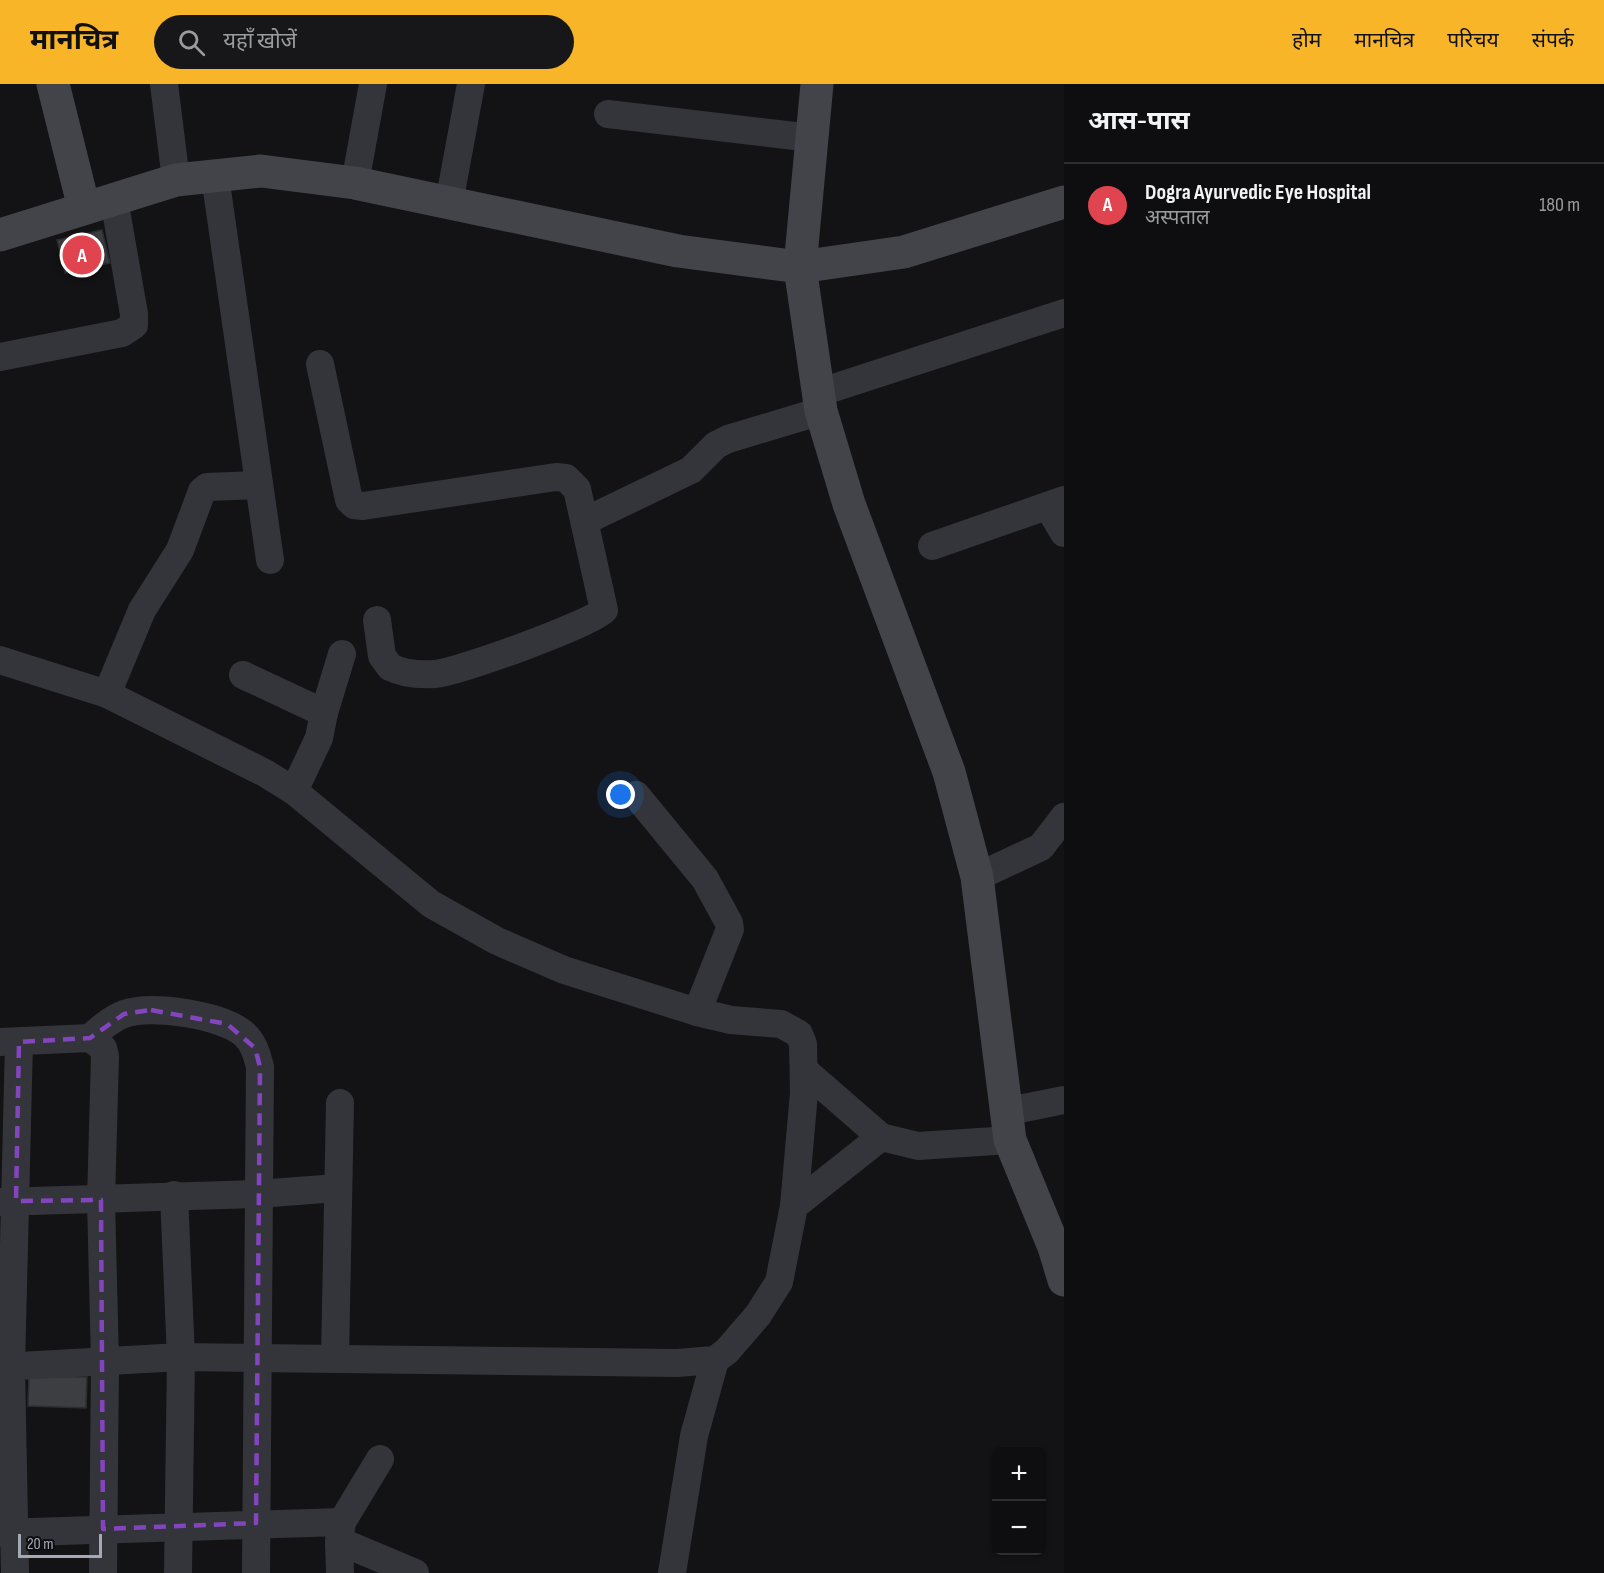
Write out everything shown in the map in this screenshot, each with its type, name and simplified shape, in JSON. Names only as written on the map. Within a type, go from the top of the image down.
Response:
[{"type":"street","points":[[0,357],[122,333],[134,325],[134,314],[99,203],[53,84]]},
{"type":"street","points":[[164,84],[176,180]]},
{"type":"street","points":[[355,183],[373,84]]},
{"type":"street","points":[[449,203],[471,84]]},
{"type":"street","points":[[817,84],[800,267],[819,402],[849,504],[949,772],[977,877],[1007,1126],[1059,1246],[1064,1280]]},
{"type":"street","points":[[608,114],[811,138]]},
{"type":"street","points":[[0,235],[176,180],[261,171],[355,183],[678,251],[800,267],[904,252],[1064,202]]},
{"type":"street","points":[[215,176],[270,560]]},
{"type":"street","points":[[585,521],[692,470],[716,445],[728,439],[819,402],[1064,313]]},
{"type":"street","points":[[320,364],[346,493],[354,505],[363,506],[556,477],[566,478],[577,489],[604,610],[591,620],[474,665],[436,674],[400,672],[385,662],[376,620]]},
{"type":"street","points":[[107,694],[142,610],[180,550],[202,491],[207,487],[259,485]]},
{"type":"street","points":[[932,546],[1056,503],[1064,533]]},
{"type":"street","points":[[294,791],[319,738],[342,654]]},
{"type":"street","points":[[0,660],[107,694],[294,791],[431,904],[497,941],[564,970],[697,1012],[731,1020],[781,1024],[799,1034],[803,1044],[804,1070],[794,1206],[779,1282],[738,1341],[715,1360],[694,1436],[672,1573]]},
{"type":"street","points":[[243,675],[324,713]]},
{"type":"street","points":[[636,795],[705,879],[725,910],[729,923],[730,929],[697,1012]]},
{"type":"street","points":[[977,877],[1028,855],[1060,836]]},
{"type":"street","points":[[15,1573],[7,1533],[9,1042],[90,1038],[108,1022],[124,1014],[151,1010],[185,1014],[227,1024],[245,1034],[255,1048],[260,1067],[258,1194],[260,1358],[256,1573]]},
{"type":"street","points":[[90,1038],[103,1048],[105,1056],[101,1200],[105,1362],[102,1573]]},
{"type":"street","points":[[804,1070],[881,1137],[918,1146],[1007,1126],[1064,1100]]},
{"type":"street","points":[[335,1357],[340,1103]]},
{"type":"street","points":[[794,1206],[881,1137]]},
{"type":"street","points":[[8,1201],[258,1194],[337,1188]]},
{"type":"street","points":[[174,1196],[181,1357],[178,1573]]},
{"type":"street","points":[[6,1367],[181,1357],[335,1357],[677,1363],[715,1360]]},
{"type":"street","points":[[340,1573],[340,1531],[380,1459]]},
{"type":"street","points":[[7,1533],[256,1523],[340,1531],[415,1573]]},
{"type":"highlighted area","points":[[151,1010],[227,1024],[255,1048],[260,1067],[256,1523],[103,1529],[101,1200],[16,1201],[19,1042],[90,1038],[124,1014]]},
{"type":"building","points":[[102,230],[110,263],[65,273],[57,240]]},
{"type":"building","points":[[29,1376],[87,1377],[86,1408],[28,1406]]},
{"type":"place","name":"Dogra Ayurvedic Eye Hospital","points":[[82,255]]}]
